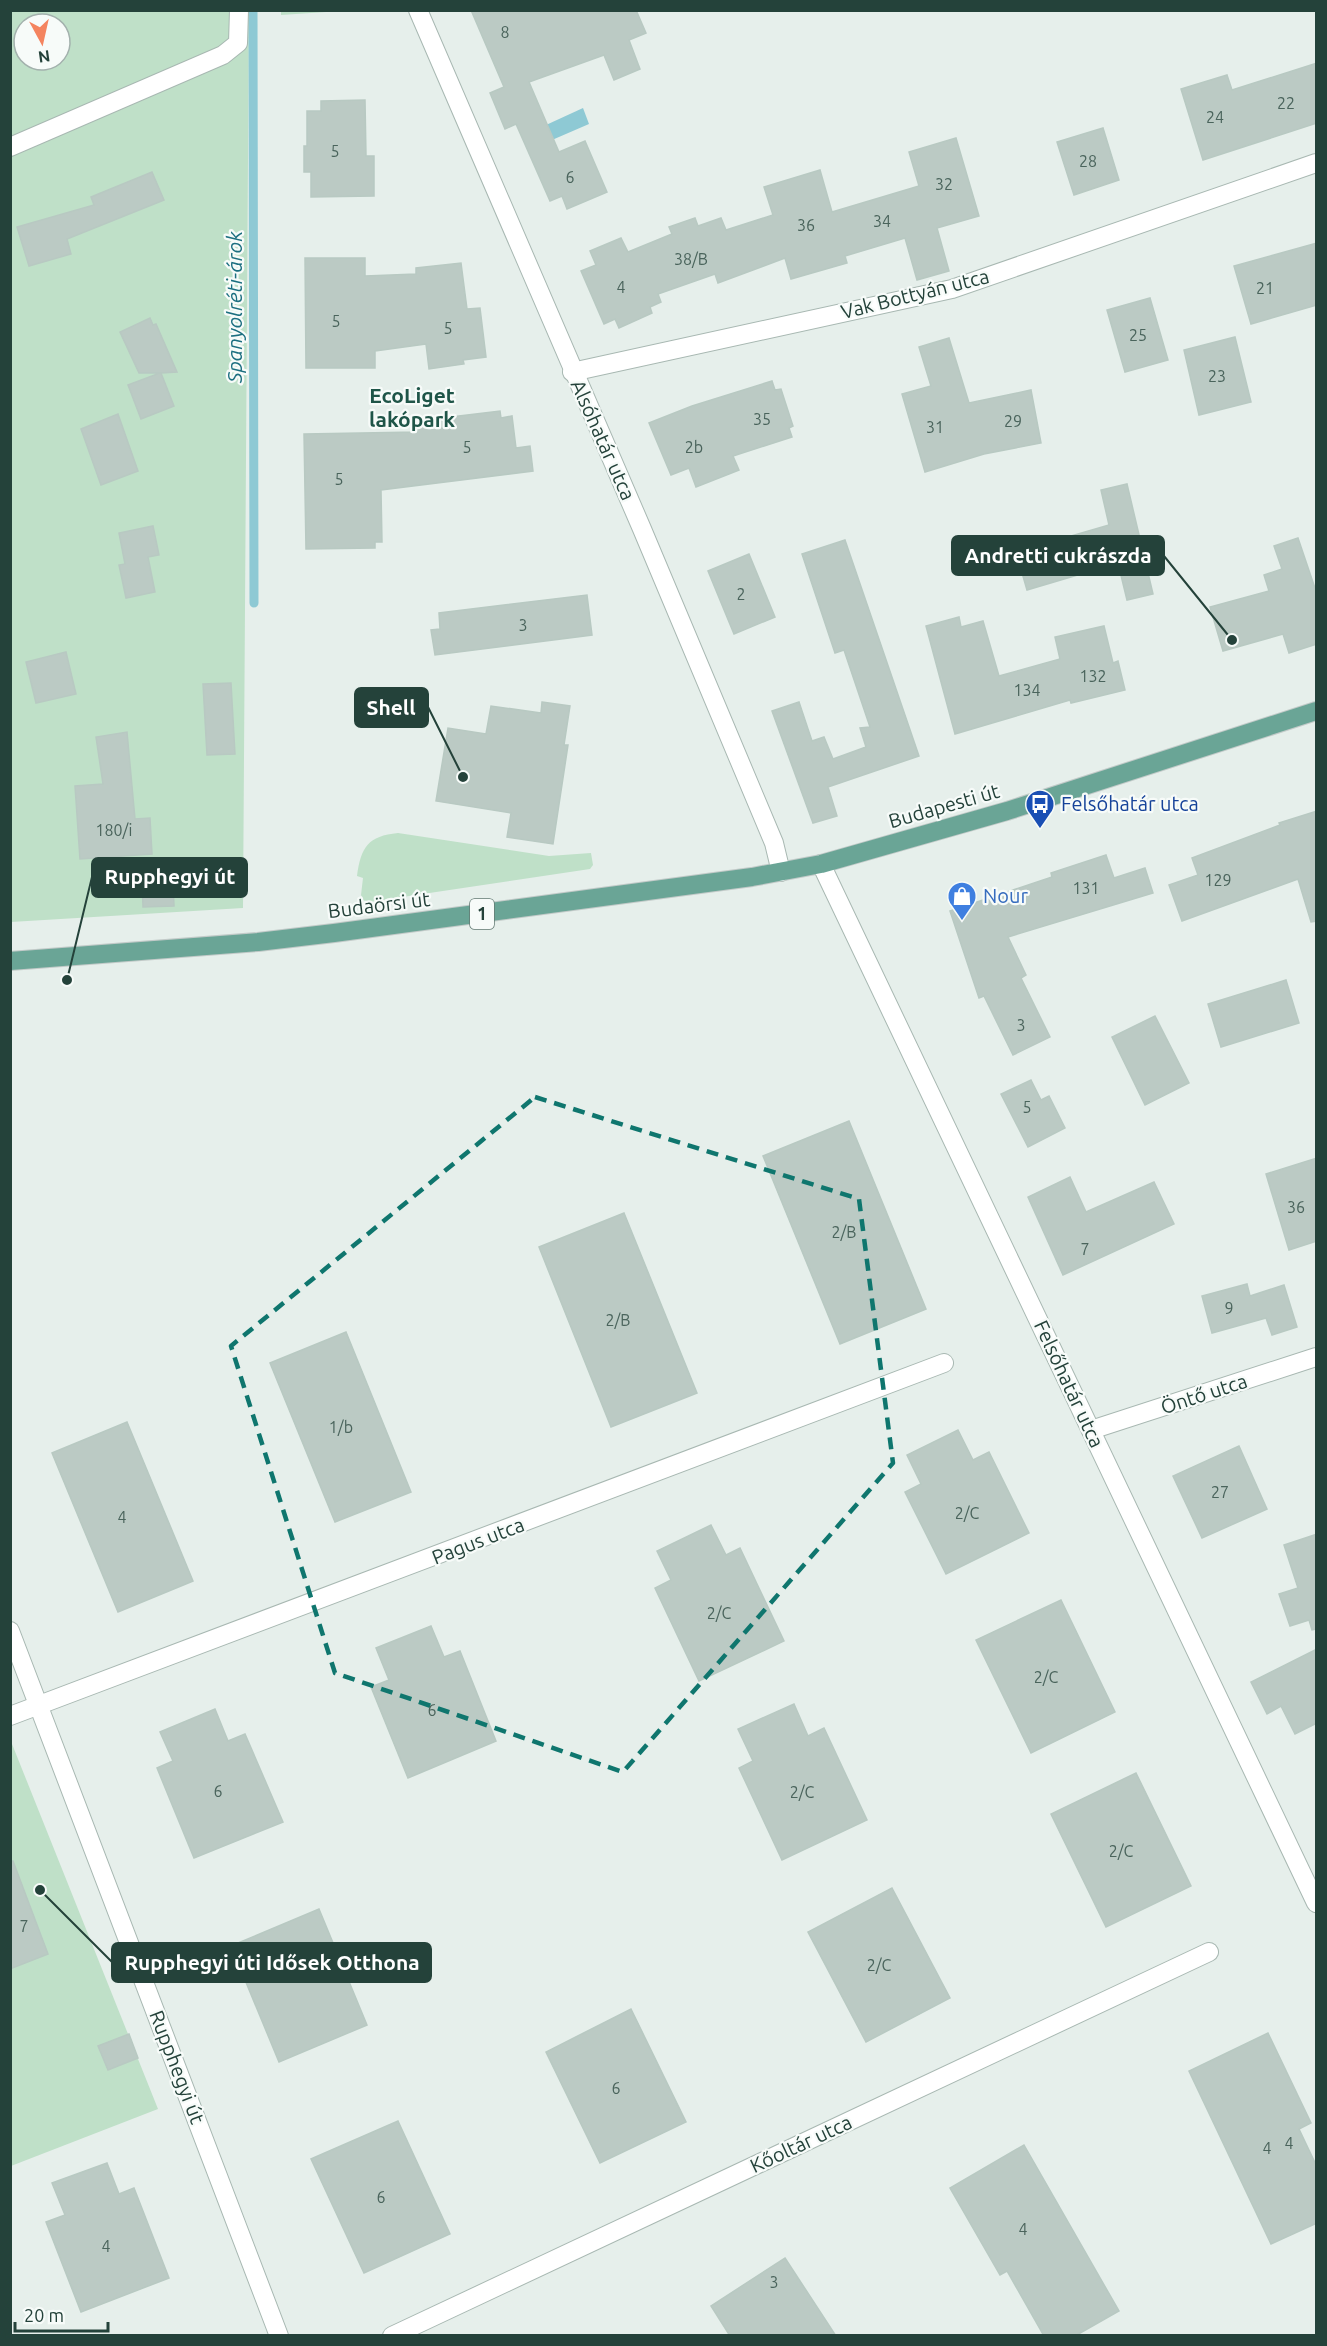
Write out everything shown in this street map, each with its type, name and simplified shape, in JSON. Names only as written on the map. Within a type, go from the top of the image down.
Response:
[{"type":"main road","name":"Budapesti út","points":[[752,877],[821,864],[1007,811],[1317,711]]},
{"type":"main road","name":"Budaörsi út","points":[[10,962],[258,942],[619,897],[752,877]]},
{"type":"street","points":[[10,147],[223,55],[238,43],[239,10]]},
{"type":"street","name":"Alsóhatár utca","points":[[418,10],[572,372],[642,529],[774,843],[781,872]]},
{"type":"street","name":"Vak Bottyán utca","points":[[572,372],[952,290],[1317,164]]},
{"type":"street","name":"Felsőhatár utca","points":[[821,864],[1317,1903]]},
{"type":"street","name":"Öntő utca","points":[[1091,1430],[1317,1357]]},
{"type":"street","name":"Pagus utca","points":[[10,1716],[944,1363]]},
{"type":"street","name":"Rupphegyi út","points":[[10,1631],[279,2336]]},
{"type":"street","name":"Kőoltár utca","points":[[392,2336],[1209,1952]]},
{"type":"highlighted area","points":[[535,1097],[859,1199],[893,1463],[623,1772],[335,1673],[231,1346]]},
{"type":"green space","points":[[281,10],[341,11],[281,15]]},
{"type":"green space","points":[[11,11],[249,11],[243,908],[11,922]]},
{"type":"green space","points":[[398,833],[549,856],[591,853],[593,865],[590,869],[369,902],[363,900],[361,895],[363,878],[357,876],[364,850],[373,840]]},
{"type":"green space","points":[[12,1744],[158,2109],[11,2166],[10,1745]]},
{"type":"water","points":[[583,108],[589,124],[552,140],[546,125]]},
{"type":"building","points":[[471,10],[636,10],[646,33],[629,40],[640,69],[614,80],[604,55],[529,82],[559,152],[585,141],[607,192],[567,209],[562,196],[550,201],[516,124],[505,129],[490,93],[504,87]]},
{"type":"building","points":[[1317,63],[1317,123],[1203,160],[1181,89],[1227,75],[1232,90]]},
{"type":"building","points":[[365,100],[366,156],[374,156],[374,196],[311,197],[311,172],[304,172],[307,111],[321,111],[321,101]]},
{"type":"building","points":[[1103,128],[1119,180],[1074,195],[1057,142]]},
{"type":"building","points":[[956,138],[979,216],[937,228],[949,271],[917,280],[905,238],[845,256],[847,263],[791,279],[785,258],[718,283],[715,274],[658,294],[661,302],[650,307],[652,313],[619,328],[615,319],[604,324],[581,271],[596,265],[590,251],[621,238],[628,252],[672,234],[669,227],[695,218],[698,226],[721,218],[726,230],[773,215],[764,187],[820,170],[832,212],[919,186],[909,152]]},
{"type":"building","points":[[152,172],[164,200],[67,239],[71,254],[29,266],[17,227],[94,205],[91,197]]},
{"type":"building","points":[[1317,243],[1317,305],[1251,324],[1234,266]]},
{"type":"building","points":[[305,258],[365,258],[365,276],[416,274],[416,268],[461,263],[467,309],[480,308],[486,357],[463,360],[464,364],[429,369],[426,344],[375,351],[375,368],[306,368]]},
{"type":"building","points":[[1150,298],[1168,360],[1125,372],[1107,310]]},
{"type":"building","points":[[150,318],[153,325],[156,324],[177,372],[161,373],[174,406],[141,419],[128,385],[160,373],[139,373],[120,332]]},
{"type":"building","points":[[1235,337],[1251,402],[1199,415],[1184,350]]},
{"type":"building","points":[[949,338],[969,403],[1031,390],[1041,443],[984,454],[925,472],[902,394],[931,386],[919,347]]},
{"type":"building","points":[[772,381],[775,390],[781,389],[793,426],[789,428],[792,437],[733,456],[739,470],[696,487],[689,468],[671,475],[649,423],[692,406]]},
{"type":"building","points":[[500,411],[501,418],[512,416],[516,448],[530,446],[533,471],[381,490],[382,542],[375,542],[375,548],[306,549],[304,434],[417,432],[416,428],[427,426],[426,420]]},
{"type":"building","points":[[118,414],[138,471],[101,485],[81,429]]},
{"type":"building","points":[[1127,484],[1153,594],[1127,600],[1118,563],[1027,590],[1016,552],[1109,525],[1101,490]]},
{"type":"building","points":[[153,526],[159,555],[148,557],[155,592],[126,598],[119,565],[125,564],[119,533]]},
{"type":"building","points":[[1298,538],[1317,594],[1317,644],[1289,653],[1283,634],[1223,651],[1210,607],[1269,591],[1264,575],[1282,569],[1274,546]]},
{"type":"building","points":[[845,540],[919,756],[828,787],[837,816],[813,823],[772,711],[799,702],[812,741],[824,737],[833,759],[866,747],[860,728],[870,727],[844,650],[835,653],[802,554]]},
{"type":"building","points":[[749,554],[775,617],[734,634],[708,571]]},
{"type":"building","points":[[587,595],[592,635],[435,655],[431,630],[440,629],[439,613]]},
{"type":"building","points":[[959,617],[961,627],[983,621],[999,676],[1060,659],[1055,637],[1104,626],[1113,663],[1118,661],[1125,690],[1071,703],[1070,700],[955,734],[926,626]]},
{"type":"building","points":[[66,652],[76,694],[36,703],[26,662]]},
{"type":"building","points":[[231,683],[235,754],[207,755],[203,684]]},
{"type":"building","points":[[542,702],[570,706],[564,745],[568,745],[553,844],[507,837],[511,813],[436,801],[448,728],[486,734],[491,706],[541,713]]},
{"type":"building","points":[[127,732],[135,819],[150,818],[152,854],[80,859],[75,786],[103,784],[96,737]]},
{"type":"building","points":[[1317,811],[1317,921],[1311,922],[1298,879],[1182,921],[1169,885],[1198,875],[1192,858],[1280,825],[1279,823]]},
{"type":"building","points":[[1106,855],[1114,878],[1145,868],[1153,893],[1008,937],[1026,975],[1021,978],[1050,1037],[1013,1055],[984,996],[979,998],[950,911],[1052,877],[1051,873]]},
{"type":"building","points":[[142,881],[173,881],[174,906],[143,907]]},
{"type":"building","points":[[1286,980],[1299,1023],[1221,1047],[1208,1004]]},
{"type":"building","points":[[1155,1016],[1189,1083],[1145,1105],[1112,1037]]},
{"type":"building","points":[[1031,1080],[1041,1100],[1049,1096],[1065,1128],[1028,1147],[1001,1094]]},
{"type":"building","points":[[849,1121],[926,1309],[840,1344],[763,1156]]},
{"type":"building","points":[[1317,1158],[1317,1241],[1289,1250],[1266,1174]]},
{"type":"building","points":[[1070,1177],[1086,1212],[1154,1182],[1174,1224],[1063,1275],[1028,1197]]},
{"type":"building","points":[[624,1213],[697,1393],[611,1427],[539,1247]]},
{"type":"building","points":[[1247,1284],[1250,1296],[1284,1285],[1297,1327],[1272,1335],[1266,1318],[1212,1333],[1202,1296]]},
{"type":"building","points":[[346,1332],[411,1492],[335,1522],[270,1363]]},
{"type":"building","points":[[127,1422],[193,1581],[118,1612],[52,1453]]},
{"type":"building","points":[[958,1430],[973,1460],[989,1452],[1029,1533],[946,1574],[905,1492],[921,1484],[907,1455]]},
{"type":"building","points":[[1239,1446],[1267,1509],[1202,1538],[1173,1476]]},
{"type":"building","points":[[711,1525],[726,1555],[740,1548],[784,1641],[699,1681],[655,1588],[671,1580],[657,1551]]},
{"type":"building","points":[[1317,1534],[1317,1629],[1312,1630],[1309,1620],[1290,1626],[1279,1594],[1298,1588],[1284,1545]]},
{"type":"building","points":[[1061,1600],[1115,1712],[1031,1753],[976,1640]]},
{"type":"building","points":[[431,1626],[444,1657],[460,1651],[496,1741],[408,1778],[371,1687],[389,1680],[376,1648]]},
{"type":"building","points":[[1317,1649],[1317,1723],[1295,1734],[1281,1706],[1267,1714],[1251,1682]]},
{"type":"building","points":[[794,1704],[808,1736],[824,1728],[867,1820],[782,1860],[739,1768],[753,1761],[738,1729]]},
{"type":"building","points":[[215,1709],[228,1741],[245,1734],[283,1822],[194,1858],[157,1768],[173,1761],[160,1732]]},
{"type":"building","points":[[1136,1773],[1191,1886],[1106,1927],[1051,1814]]},
{"type":"building","points":[[10,1861],[13,1861],[48,1954],[10,1969]]},
{"type":"building","points":[[892,1888],[950,1998],[866,2042],[808,1932]]},
{"type":"building","points":[[319,1909],[367,2025],[279,2062],[231,1946]]},
{"type":"building","points":[[631,2009],[686,2122],[600,2163],[546,2052]]},
{"type":"building","points":[[1268,2033],[1311,2123],[1299,2129],[1317,2167],[1317,2223],[1271,2244],[1189,2071]]},
{"type":"building","points":[[129,2034],[138,2058],[108,2070],[98,2046]]},
{"type":"building","points":[[398,2121],[450,2234],[364,2273],[311,2159]]},
{"type":"building","points":[[1024,2145],[1119,2311],[1075,2336],[1044,2336],[1007,2271],[1000,2275],[950,2188]]},
{"type":"building","points":[[107,2163],[119,2194],[134,2188],[169,2278],[81,2312],[46,2222],[65,2215],[52,2183]]},
{"type":"building","points":[[785,2258],[836,2336],[730,2336],[711,2306]]},
{"type":"waterway","name":"Spanyolréti-árok","points":[[253,10],[254,603]]},
{"type":"place","name":"Andretti cukrászda","points":[[1232,640]]},
{"type":"place","name":"Shell","points":[[463,777]]},
{"type":"place","name":"Felsőhatár utca","points":[[1040,830]]},
{"type":"place","name":"Nour","points":[[962,922]]},
{"type":"place","name":"Rupphegyi út","points":[[67,980]]},
{"type":"place","name":"Rupphegyi úti Idősek Otthona","points":[[40,1890]]},
{"type":"district","name":"EcoLiget lakópark","points":[[412,408]]}]
